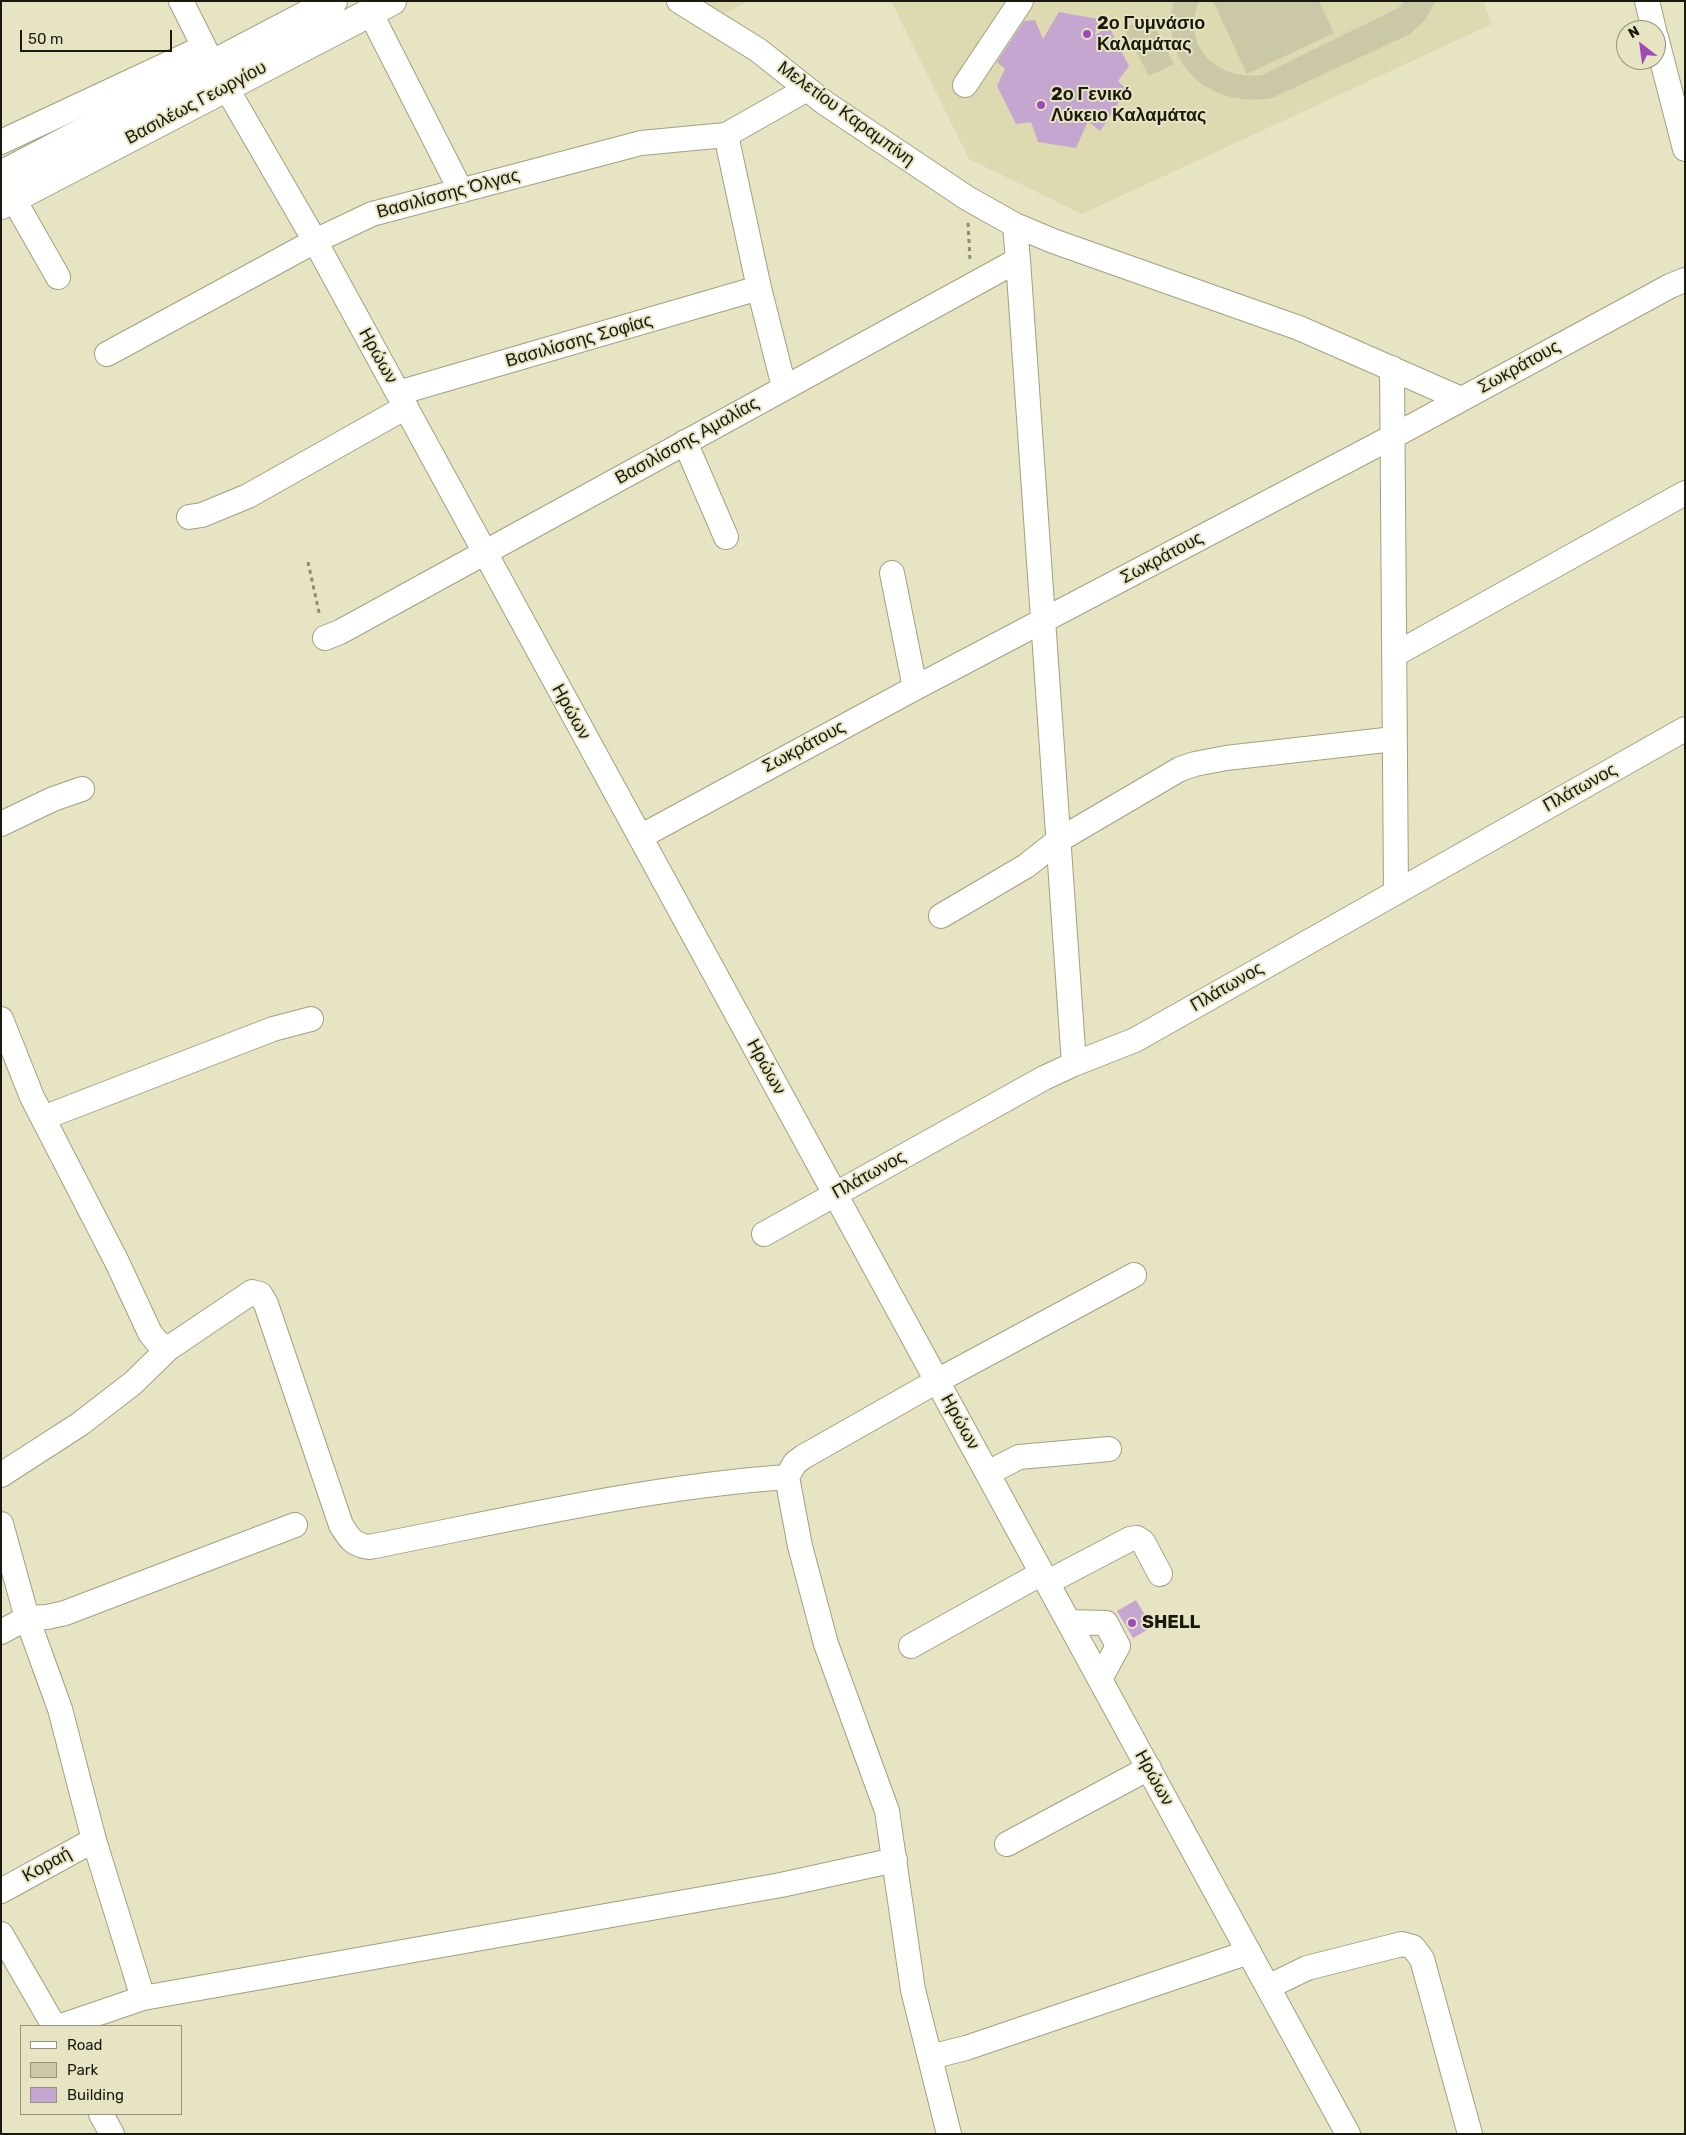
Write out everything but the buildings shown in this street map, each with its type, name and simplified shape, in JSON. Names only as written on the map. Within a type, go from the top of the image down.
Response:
[{"type":"main road","name":"Βασιλέως Γεωργίου","points":[[5,193],[208,55],[333,1]]},
{"type":"main road","name":"Βασιλέως Γεωργίου","points":[[5,193],[227,88],[381,7]]},
{"type":"street","name":"Ηρώων","points":[[181,1],[208,55],[315,241],[402,400],[1348,2134]]},
{"type":"street","name":"Μελετίου Καραμπίνη","points":[[679,1],[758,50],[807,89],[913,162],[967,198],[1015,225],[1299,328],[1461,399]]},
{"type":"street","points":[[965,85],[1021,1]]},
{"type":"street","points":[[1647,1],[1652,20]]},
{"type":"street","points":[[381,7],[461,191]]},
{"type":"street","points":[[1,142],[208,55]]},
{"type":"street","points":[[1665,70],[1685,149]]},
{"type":"street","name":"Βασιλίσσης Όλγας","points":[[107,354],[315,241],[372,214],[640,143],[726,135],[807,89]]},
{"type":"street","points":[[726,135],[759,288],[784,388]]},
{"type":"street","points":[[5,193],[58,277]]},
{"type":"street","points":[[1015,225],[1074,1064]]},
{"type":"street","name":"Βασιλίσσης Αμαλίας","points":[[325,638],[340,632],[1018,260]]},
{"type":"street","name":"Σωκράτους","points":[[640,837],[915,688],[1392,437],[1670,286],[1685,280]]},
{"type":"street","name":"Βασιλίσσης Σοφίας","points":[[189,516],[202,515],[248,496],[402,400],[759,288]]},
{"type":"street","points":[[1392,368],[1396,892]]},
{"type":"street","points":[[685,442],[726,537]]},
{"type":"street","points":[[1394,655],[1685,493]]},
{"type":"street","points":[[892,573],[915,688]]},
{"type":"street","name":"Πλάτωνος","points":[[764,1234],[1044,1078],[1135,1040],[1685,729]]},
{"type":"street","points":[[941,916],[1026,866],[1059,840],[1158,780],[1195,764],[1226,758],[1394,738]]},
{"type":"street","points":[[1,824],[53,799],[82,789]]},
{"type":"street","points":[[1,1019],[32,1097],[117,1262],[150,1333],[158,1343],[169,1348]]},
{"type":"street","points":[[43,1118],[273,1029],[311,1019]]},
{"type":"street","points":[[949,2134],[913,1990],[888,1811],[845,1700],[823,1634],[800,1546],[787,1477],[795,1463],[803,1457],[936,1381],[1134,1274]]},
{"type":"street","points":[[1,1475],[80,1424],[133,1383],[169,1348],[243,1296],[252,1292],[260,1294],[266,1304],[341,1524],[348,1537],[356,1545],[370,1548],[599,1501],[700,1485],[787,1477]]},
{"type":"street","points":[[988,1473],[1019,1456],[1109,1449]]},
{"type":"street","points":[[1,1524],[27,1618],[60,1709],[94,1840],[143,1998]]},
{"type":"street","points":[[1,1632],[27,1618],[47,1617],[65,1613],[295,1525]]},
{"type":"street","points":[[912,1646],[1045,1578],[1130,1540],[1137,1538],[1143,1542],[1160,1574]]},
{"type":"street","points":[[1069,1622],[1106,1624],[1118,1646],[1100,1679]]},
{"type":"street","points":[[1007,1844],[1149,1768]]},
{"type":"street","name":"Κοραή","points":[[1,1891],[94,1840]]},
{"type":"street","points":[[64,2025],[143,1998],[781,1885],[894,1860]]},
{"type":"street","points":[[1,1934],[53,2025]]},
{"type":"street","points":[[1268,1987],[1307,1968],[1402,1944],[1413,1947],[1422,1959],[1470,2134]]},
{"type":"street","points":[[930,2057],[966,2048],[1249,1952]]},
{"type":"street","points":[[102,2115],[112,2134]]},
{"type":"path","points":[[308,562],[325,638]]},
{"type":"shaded area","points":[[696,1],[749,1],[719,16]]},
{"type":"shaded area","points":[[891,1],[1483,1],[1492,24],[1082,214],[969,159]]},
{"type":"green space","points":[[1174,1],[1199,1],[1194,17],[1195,32],[1199,46],[1207,57],[1218,66],[1231,72],[1246,75],[1262,75],[1398,8],[1405,1],[1436,1],[1425,20],[1410,34],[1272,98],[1250,100],[1229,96],[1210,89],[1194,78],[1182,63],[1174,45],[1171,24]]},
{"type":"green space","points":[[1213,1],[1319,1],[1334,33],[1247,74]]},
{"type":"green space","points":[[1149,15],[1174,64],[1149,76],[1124,28]]},
{"type":"place","name":"2ο Γυμνάσιο Καλαμάτας","points":[[1087,34]]},
{"type":"place","name":"2ο Γενικό Λύκειο Καλαμάτας","points":[[1041,105]]},
{"type":"place","name":"SHELL","points":[[1132,1623]]}]
